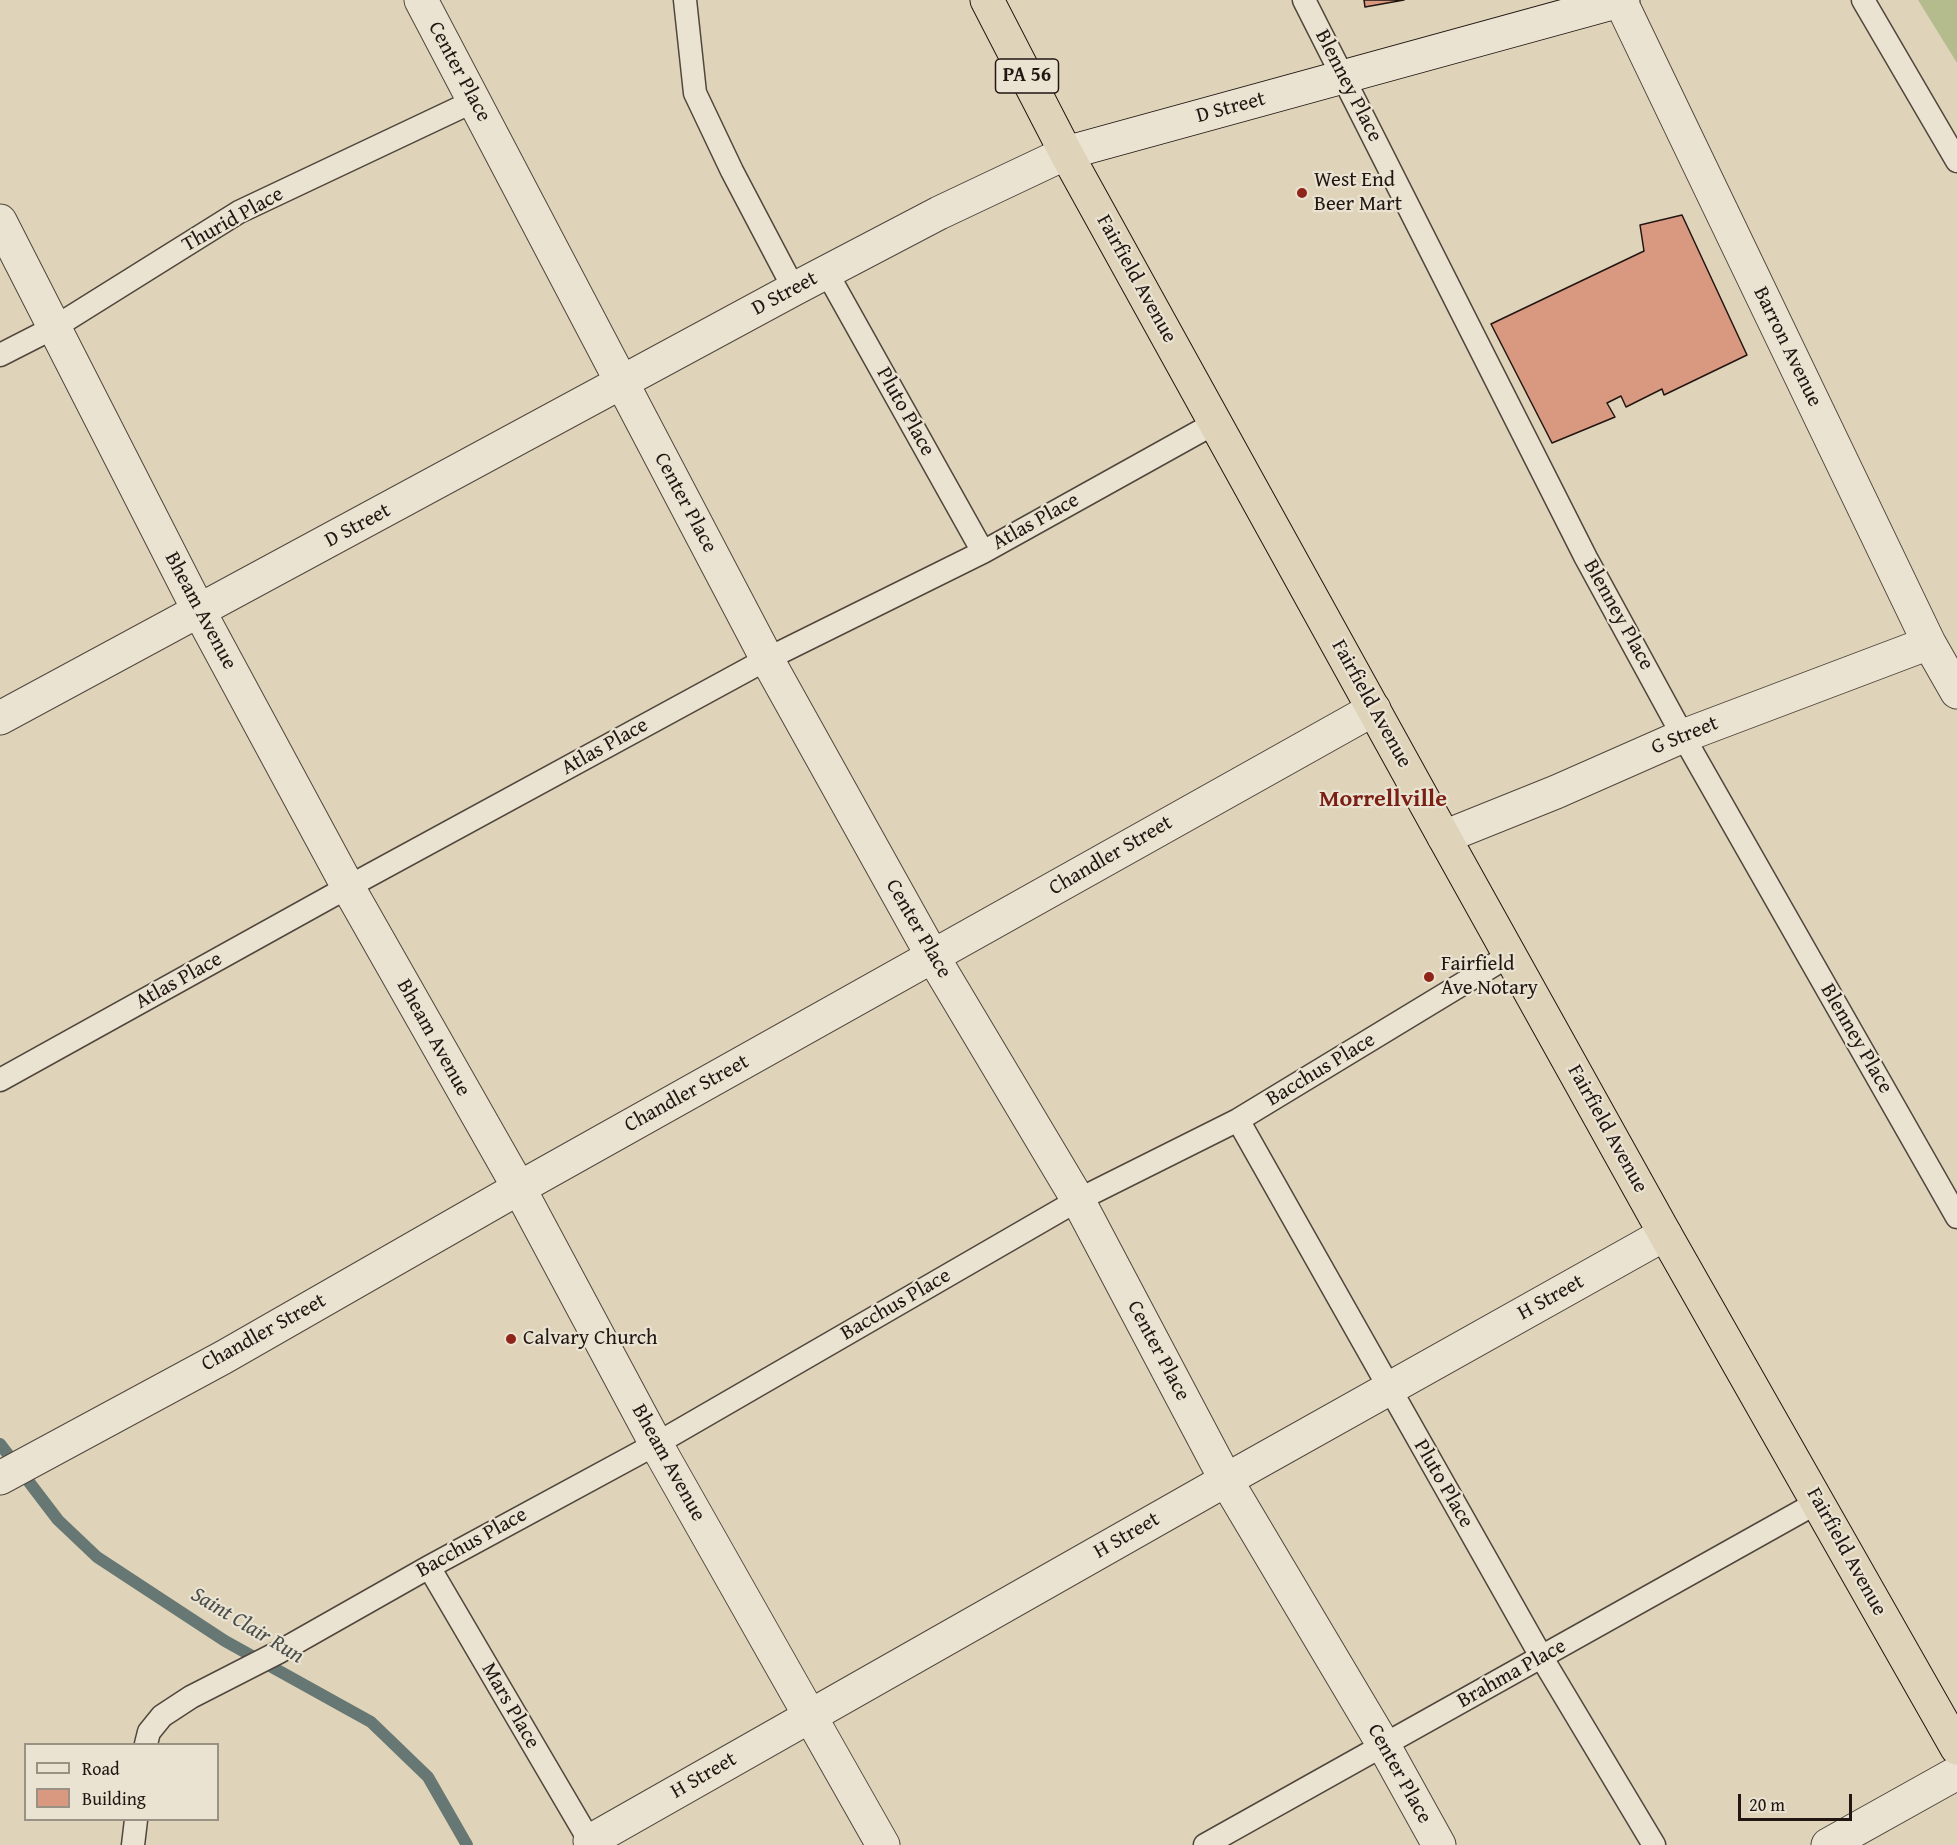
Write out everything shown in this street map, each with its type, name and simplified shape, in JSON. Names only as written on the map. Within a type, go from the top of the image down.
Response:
[{"type":"highway","name":"Fairfield Avenue","points":[[987,0],[1066,153],[1444,837],[1665,1234],[1957,1748]]},
{"type":"street","name":"Center Place","points":[[422,0],[766,659],[933,957],[1078,1200],[1226,1480],[1383,1744],[1438,1845]]},
{"type":"street","name":"D Street","points":[[0,718],[794,289],[939,213],[1066,153],[1621,0]]},
{"type":"street","name":"Barron Avenue","points":[[1621,0],[1929,642],[1957,692]]},
{"type":"street","name":"Bheam Avenue","points":[[0,221],[199,611],[348,887],[519,1188],[656,1444],[883,1845]]},
{"type":"street","name":"G Street","points":[[1444,837],[1556,792],[1683,736],[1929,642]]},
{"type":"street","name":"Chandler Street","points":[[0,1478],[224,1357],[519,1188],[1374,709]]},
{"type":"street","name":"H Street","points":[[591,1843],[811,1715],[1665,1234]]},
{"type":"street","points":[[1828,1845],[1957,1773]]},
{"type":"lane","points":[[685,0],[695,93],[732,171],[794,289]]},
{"type":"lane","name":"Blenney Place","points":[[1304,0],[1586,558],[1683,736],[1957,1217]]},
{"type":"lane","points":[[1863,0],[1957,161]]},
{"type":"lane","name":"Thurid Place","points":[[0,355],[55,327],[239,212],[474,101]]},
{"type":"lane","name":"Pluto Place","points":[[826,273],[983,552]]},
{"type":"lane","name":"Atlas Place","points":[[0,1080],[766,659],[983,552],[1215,423]]},
{"type":"lane","name":"Bacchus Place","points":[[148,1738],[162,1716],[191,1698],[279,1652],[429,1567],[656,1444],[1078,1200],[1238,1120],[1510,955]]},
{"type":"lane","name":"Pluto Place","points":[[1238,1120],[1542,1658],[1654,1845]]},
{"type":"lane","name":"Brahma Place","points":[[1205,1845],[1818,1502]]},
{"type":"lane","name":"Mars Place","points":[[429,1567],[591,1843]]},
{"type":"lane","points":[[133,1845],[136,1821]]},
{"type":"green space","points":[[1918,0],[1957,0],[1957,63]]},
{"type":"building","points":[[1364,0],[1404,0],[1365,7]]},
{"type":"building","points":[[1682,215],[1747,355],[1664,395],[1662,389],[1626,407],[1621,396],[1607,403],[1615,417],[1552,443],[1491,324],[1644,251],[1640,225]]},
{"type":"waterway","name":"Saint Clair Run","points":[[0,1444],[58,1520],[97,1557],[225,1641],[371,1722],[428,1777],[467,1845]]},
{"type":"place","name":"West End Beer Mart","points":[[1302,193]]},
{"type":"place","name":"Fairfield Ave Notary","points":[[1429,977]]},
{"type":"place","name":"Calvary Church","points":[[511,1339]]},
{"type":"district","name":"Morrellville","points":[[1383,800]]}]
